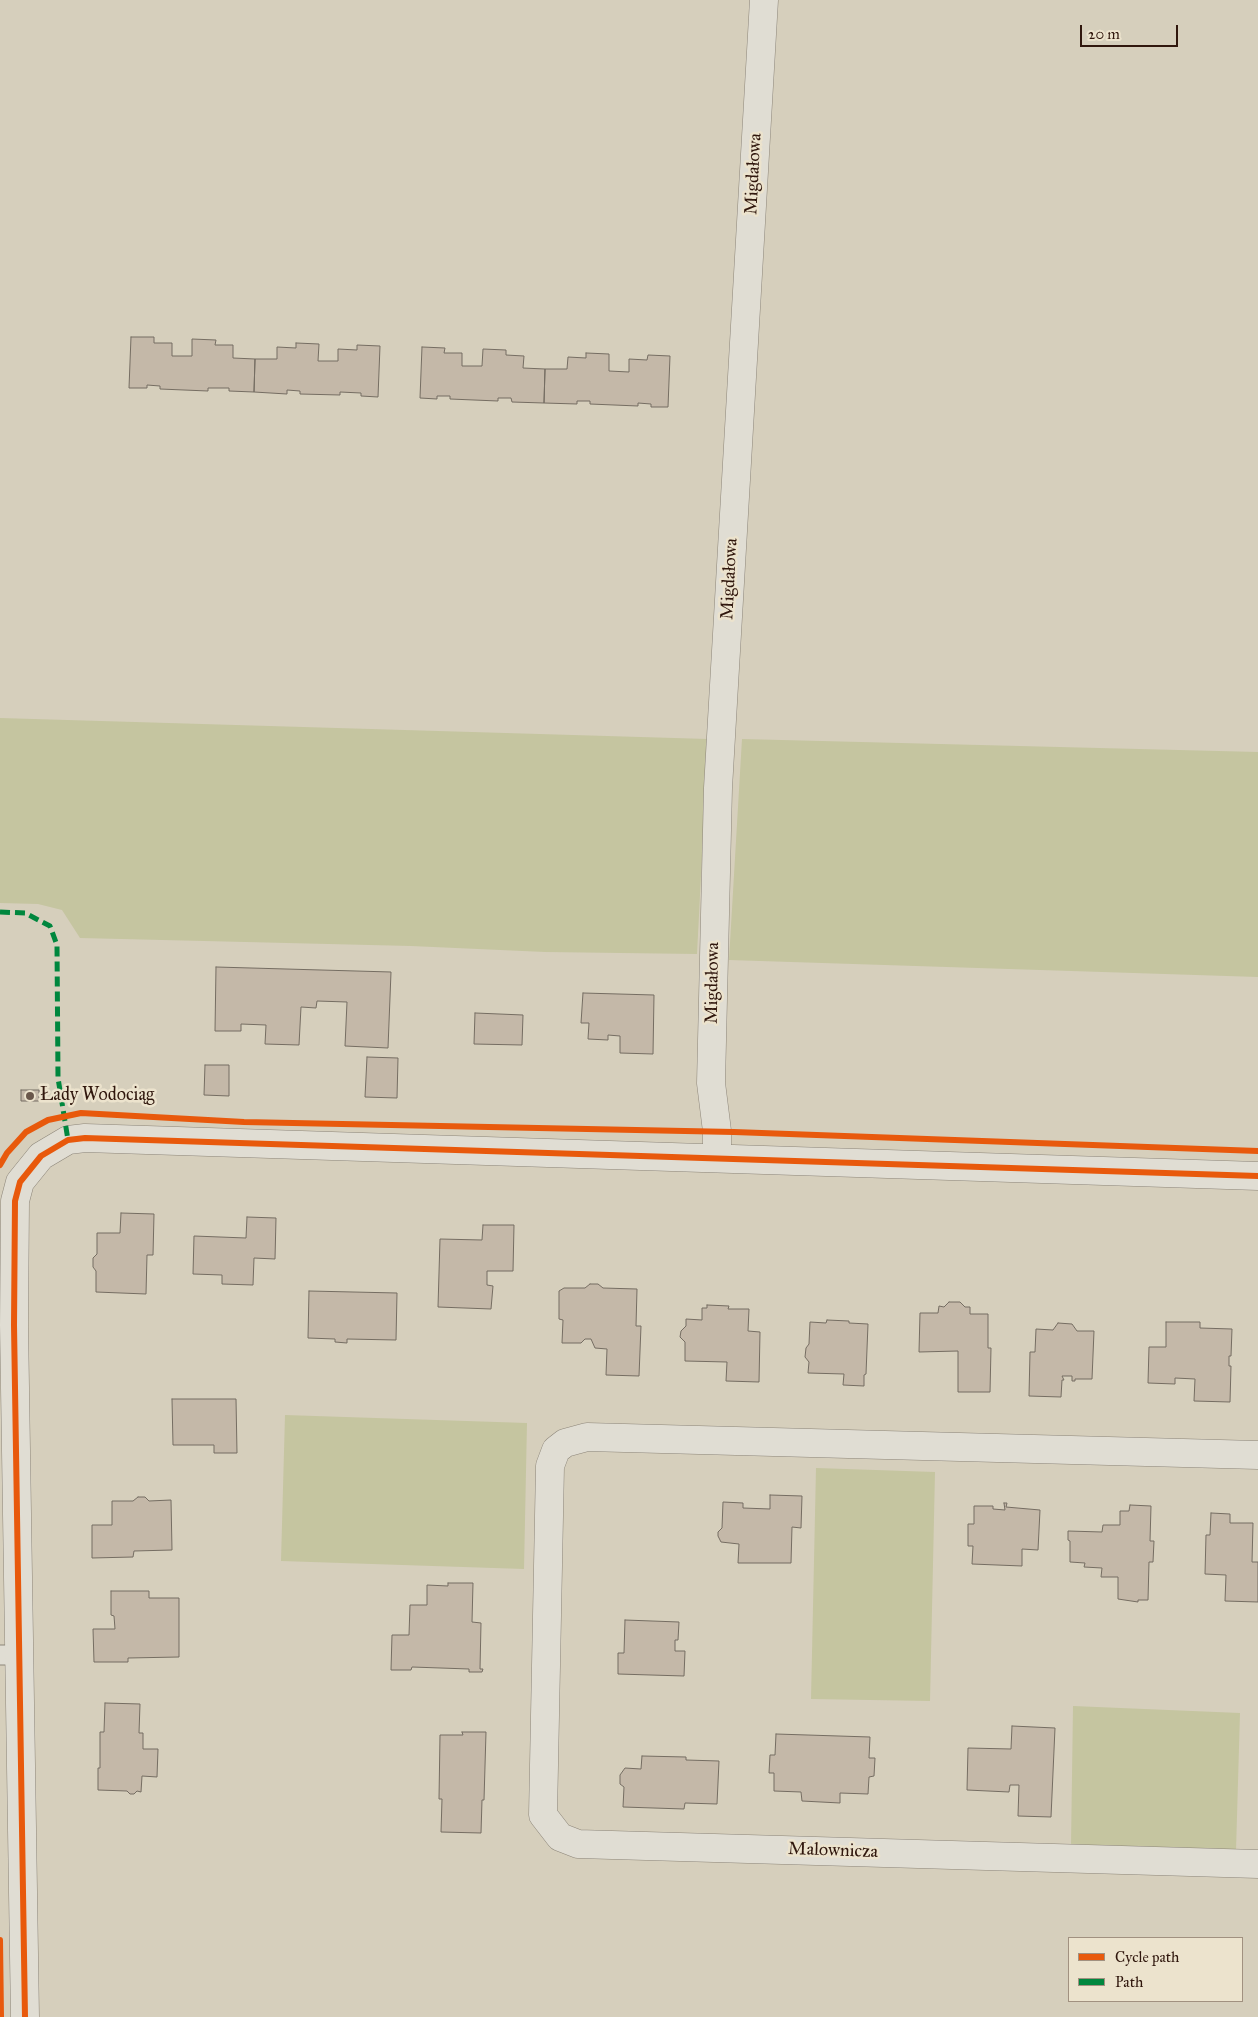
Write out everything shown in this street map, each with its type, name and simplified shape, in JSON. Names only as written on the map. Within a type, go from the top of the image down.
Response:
[{"type":"street","name":"Migdałowa","points":[[717,1158],[717,1132],[711,1083],[718,788],[764,0]]},
{"type":"street","points":[[26,2017],[10,1655],[7,1325],[15,1201],[20,1182],[29,1168],[41,1156],[68,1140],[85,1138],[1258,1176]]},
{"type":"street","name":"Malownicza","points":[[1258,1455],[587,1436],[565,1443],[556,1450],[550,1466],[544,1815],[560,1837],[578,1844],[1258,1864]]},
{"type":"green space","points":[[0,718],[708,739],[697,954],[545,952],[411,946],[80,938],[62,910],[38,904],[0,903]]},
{"type":"green space","points":[[742,739],[1258,752],[1258,977],[729,960]]},
{"type":"green space","points":[[285,1415],[527,1423],[524,1569],[281,1561]]},
{"type":"green space","points":[[816,1468],[935,1472],[930,1701],[811,1699]]},
{"type":"green space","points":[[1073,1706],[1240,1713],[1236,1851],[1071,1846]]},
{"type":"building","points":[[131,337],[154,337],[154,343],[172,343],[172,356],[192,356],[192,339],[216,340],[215,345],[233,345],[233,358],[255,359],[254,392],[229,391],[229,388],[208,388],[208,391],[160,389],[160,386],[147,385],[147,388],[129,388]]},
{"type":"building","points":[[296,343],[319,344],[318,361],[338,361],[338,349],[357,350],[357,345],[380,346],[378,397],[361,396],[361,393],[340,392],[340,395],[300,394],[300,391],[287,390],[287,394],[254,392],[255,359],[277,359],[277,347],[296,348]]},
{"type":"building","points":[[422,347],[445,348],[444,353],[462,353],[462,366],[482,366],[483,349],[506,350],[506,355],[524,356],[523,368],[545,369],[544,403],[512,402],[511,398],[498,398],[498,401],[450,399],[450,396],[437,396],[437,399],[420,398]]},
{"type":"building","points":[[586,353],[609,354],[609,371],[629,372],[629,359],[647,360],[648,355],[670,356],[668,407],[651,407],[651,404],[638,403],[638,406],[590,404],[590,401],[577,401],[577,404],[544,403],[545,369],[567,369],[568,357],[586,358]]},
{"type":"building","points":[[216,967],[391,972],[388,1048],[345,1046],[347,1002],[317,1001],[316,1008],[301,1007],[299,1045],[265,1044],[266,1025],[241,1024],[241,1031],[215,1031]]},
{"type":"building","points":[[583,993],[654,995],[653,1054],[620,1053],[620,1036],[608,1035],[608,1040],[588,1039],[589,1023],[581,1023]]},
{"type":"building","points":[[475,1013],[523,1015],[522,1045],[474,1044]]},
{"type":"building","points":[[367,1057],[398,1058],[397,1098],[365,1097]]},
{"type":"building","points":[[205,1065],[229,1065],[229,1096],[204,1095]]},
{"type":"building","name":"Łady Wodociąg","points":[[21,1090],[39,1090],[39,1101],[21,1101]]},
{"type":"building","points":[[121,1213],[154,1214],[153,1255],[147,1255],[146,1294],[96,1292],[96,1271],[93,1267],[93,1258],[97,1254],[97,1233],[120,1233]]},
{"type":"building","points":[[247,1217],[276,1218],[275,1259],[254,1258],[253,1285],[222,1284],[222,1275],[193,1274],[194,1236],[246,1238]]},
{"type":"building","points":[[483,1225],[514,1225],[513,1271],[487,1271],[487,1285],[493,1286],[491,1309],[438,1307],[440,1239],[482,1240]]},
{"type":"building","points":[[590,1284],[598,1284],[603,1288],[637,1289],[636,1326],[641,1326],[639,1376],[606,1375],[607,1349],[595,1348],[591,1339],[585,1339],[581,1343],[562,1343],[563,1320],[559,1319],[559,1291],[564,1288],[585,1288]]},
{"type":"building","points":[[309,1291],[397,1293],[396,1340],[347,1339],[347,1343],[335,1342],[335,1339],[308,1338]]},
{"type":"building","points":[[949,1302],[960,1302],[965,1307],[970,1307],[970,1314],[988,1314],[988,1348],[991,1348],[990,1392],[958,1392],[958,1351],[919,1352],[920,1313],[938,1313],[939,1306],[944,1307]]},
{"type":"building","points":[[707,1305],[729,1306],[728,1309],[749,1309],[748,1331],[760,1332],[759,1382],[726,1381],[727,1362],[685,1361],[685,1342],[680,1337],[681,1331],[686,1326],[686,1319],[702,1320],[702,1308],[707,1308]]},
{"type":"building","points":[[827,1320],[868,1324],[864,1386],[843,1385],[844,1374],[808,1373],[809,1362],[805,1357],[806,1348],[809,1344],[810,1322],[826,1323]]},
{"type":"building","points":[[1166,1322],[1200,1322],[1200,1328],[1232,1329],[1231,1356],[1229,1356],[1229,1366],[1231,1366],[1230,1402],[1194,1401],[1195,1379],[1175,1378],[1175,1384],[1148,1383],[1149,1347],[1166,1347]]},
{"type":"building","points":[[1058,1323],[1072,1324],[1077,1331],[1094,1331],[1092,1379],[1075,1379],[1075,1381],[1072,1381],[1072,1376],[1062,1376],[1064,1380],[1062,1380],[1061,1397],[1029,1396],[1030,1352],[1035,1352],[1036,1329],[1053,1330]]},
{"type":"building","points":[[172,1399],[236,1399],[237,1453],[214,1453],[214,1445],[173,1445]]},
{"type":"building","points":[[770,1495],[802,1496],[801,1528],[792,1527],[791,1563],[738,1563],[739,1544],[721,1542],[718,1536],[718,1532],[722,1528],[723,1502],[743,1503],[743,1508],[770,1509]]},
{"type":"building","points":[[138,1497],[145,1497],[149,1501],[171,1500],[172,1550],[134,1551],[133,1557],[92,1558],[92,1525],[112,1525],[112,1501],[133,1501]]},
{"type":"building","points":[[1004,1503],[1007,1503],[1006,1507],[1040,1510],[1038,1550],[1022,1549],[1022,1566],[972,1564],[973,1546],[968,1546],[968,1524],[974,1524],[974,1506],[993,1506],[993,1509],[1005,1510]]},
{"type":"building","points":[[1130,1505],[1151,1506],[1150,1541],[1154,1541],[1153,1562],[1149,1562],[1148,1600],[1138,1600],[1138,1602],[1118,1599],[1118,1577],[1101,1577],[1102,1568],[1084,1567],[1085,1563],[1070,1562],[1070,1541],[1068,1540],[1068,1531],[1102,1532],[1103,1525],[1120,1525],[1120,1511],[1129,1511]]},
{"type":"building","points":[[1211,1513],[1230,1514],[1230,1523],[1253,1523],[1252,1562],[1258,1562],[1258,1602],[1225,1601],[1226,1575],[1205,1574],[1206,1535],[1210,1535]]},
{"type":"building","points":[[448,1583],[473,1583],[472,1622],[481,1623],[480,1669],[483,1669],[482,1672],[469,1672],[469,1669],[412,1667],[411,1670],[391,1670],[392,1635],[409,1635],[410,1605],[427,1605],[427,1585],[448,1586]]},
{"type":"building","points":[[111,1591],[149,1591],[149,1598],[179,1598],[179,1657],[128,1658],[128,1662],[94,1662],[93,1629],[115,1629],[114,1616],[111,1615]]},
{"type":"building","points":[[625,1620],[679,1622],[678,1640],[675,1640],[675,1651],[685,1651],[684,1676],[618,1674],[618,1653],[624,1653]]},
{"type":"building","points":[[105,1703],[140,1704],[139,1733],[143,1733],[143,1749],[158,1749],[157,1777],[142,1776],[141,1792],[137,1791],[134,1794],[130,1794],[127,1791],[98,1790],[100,1732],[104,1732]]},
{"type":"building","points":[[1012,1726],[1055,1728],[1051,1817],[1018,1816],[1019,1785],[1010,1785],[1009,1792],[967,1790],[968,1748],[1011,1749]]},
{"type":"building","points":[[462,1732],[486,1732],[481,1833],[441,1832],[442,1799],[439,1799],[440,1735],[463,1735]]},
{"type":"building","points":[[776,1734],[870,1737],[869,1758],[875,1758],[874,1776],[869,1777],[868,1794],[840,1793],[840,1803],[802,1801],[801,1792],[774,1791],[774,1773],[769,1773],[770,1755],[775,1755]]},
{"type":"building","points":[[642,1756],[686,1757],[686,1760],[719,1761],[717,1804],[685,1803],[684,1809],[623,1807],[624,1787],[620,1784],[620,1775],[625,1768],[641,1769]]},
{"type":"marked path","points":[[0,912],[25,913],[50,926],[57,945],[58,1078],[68,1140]]},
{"type":"cycle path","points":[[0,1165],[7,1153],[26,1132],[48,1120],[81,1113],[244,1122],[734,1132],[1258,1151]]},
{"type":"cycle path","points":[[25,2017],[14,1325],[15,1201],[20,1182],[41,1156],[68,1140],[85,1138],[1258,1176]]},
{"type":"cycle path","points":[[0,1940],[1,2017]]},
{"type":"place","name":"Łady Wodociąg","points":[[30,1096]]}]
